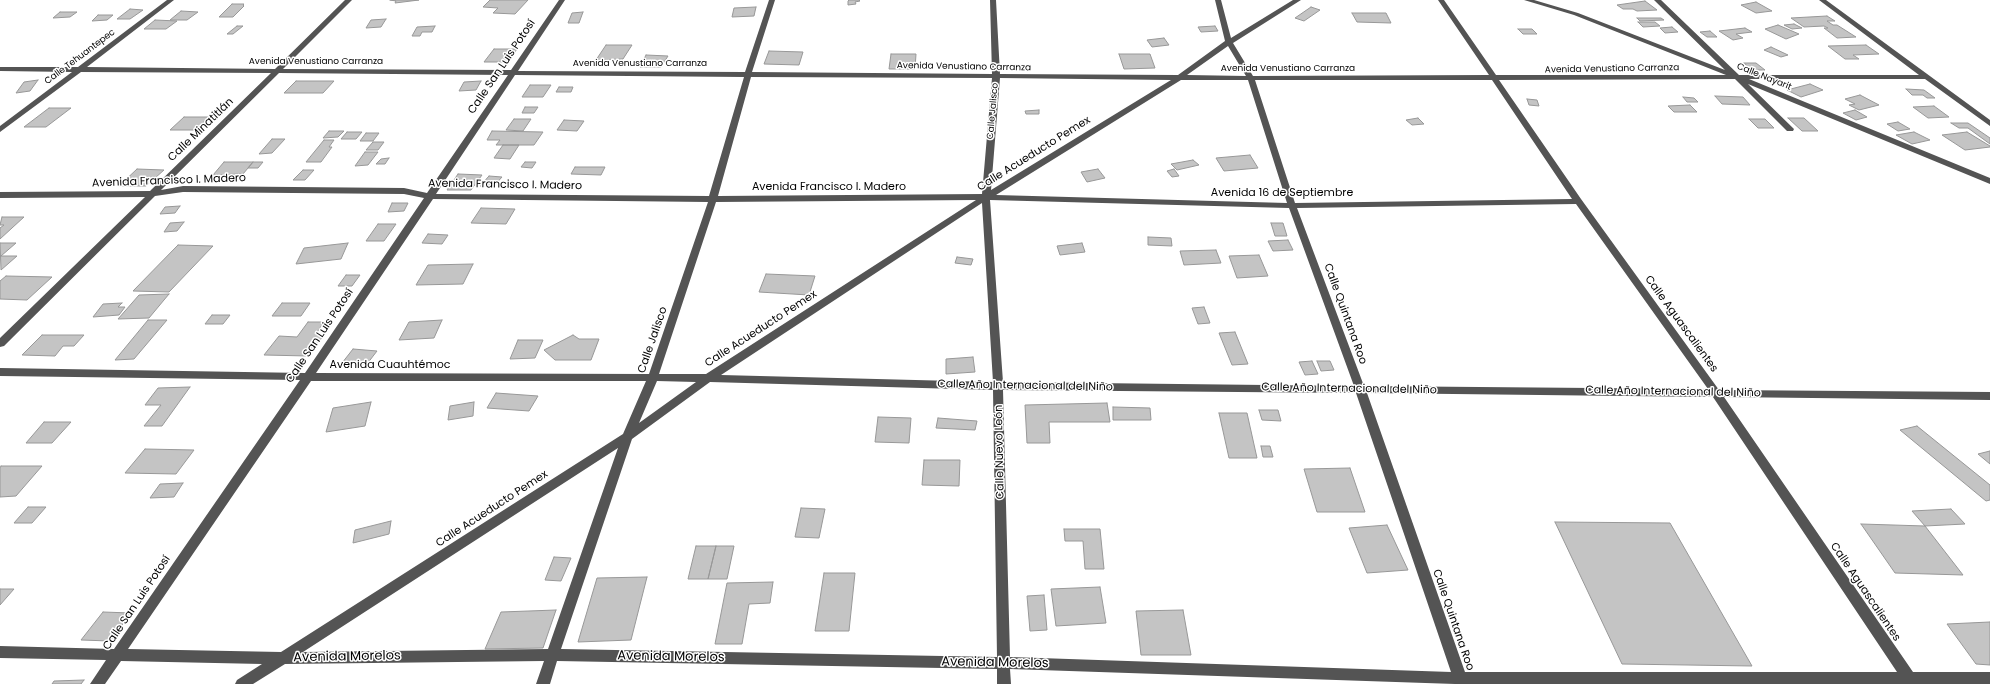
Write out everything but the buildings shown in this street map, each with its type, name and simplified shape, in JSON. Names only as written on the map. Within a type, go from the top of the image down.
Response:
[{"type":"street","name":"Calle Tehuantepec","points":[[0,130],[172,0]]},
{"type":"street","name":"Calle Minatitlán","points":[[0,344],[349,0]]},
{"type":"street","name":"Calle San Luis Potosí","points":[[97,684],[116,654],[308,377],[428,196],[562,0]]},
{"type":"street","name":"Calle Jalisco","points":[[543,684],[627,437],[653,378],[713,199],[748,74],[772,0]]},
{"type":"street","name":"Calle Jalisco","points":[[986,197],[996,76],[993,0]]},
{"type":"street","name":"Calle Quintana Roo","points":[[1218,0],[1229,42],[1251,78],[1292,206],[1360,389],[1461,681]]},
{"type":"street","name":"Calle Acueducto Pemex","points":[[242,684],[627,437],[708,378],[986,197],[1180,77],[1229,42],[1298,0]]},
{"type":"street","name":"Calle Aguascalientes","points":[[1441,0],[1578,201],[1716,393],[1911,680]]},
{"type":"street","name":"Calle Nayarit","points":[[1527,0],[1576,14],[1737,76],[1990,181]]},
{"type":"street","points":[[1658,0],[1790,129]]},
{"type":"street","points":[[1822,0],[1990,124]]},
{"type":"street","name":"Avenida Venustiano Carranza","points":[[0,69],[1251,78],[1494,79],[1737,76],[1927,78]]},
{"type":"street","name":"Avenida Francisco I. Madero","points":[[0,195],[152,194],[183,189],[404,191],[428,196],[713,199],[986,197]]},
{"type":"street","name":"Avenida 16 de Septiembre","points":[[986,197],[1292,206],[1578,201]]},
{"type":"street","name":"Calle Nuevo León","points":[[986,197],[998,386],[1004,684]]},
{"type":"street","name":"Avenida Cuauhtémoc","points":[[0,372],[308,377],[708,378]]},
{"type":"street","name":"Calle Año Internacional del Niño","points":[[708,378],[998,386],[1990,396]]},
{"type":"street","name":"Avenida Morelos","points":[[0,652],[282,658],[552,655],[1004,663],[1461,681],[1911,680],[1990,678]]}]
